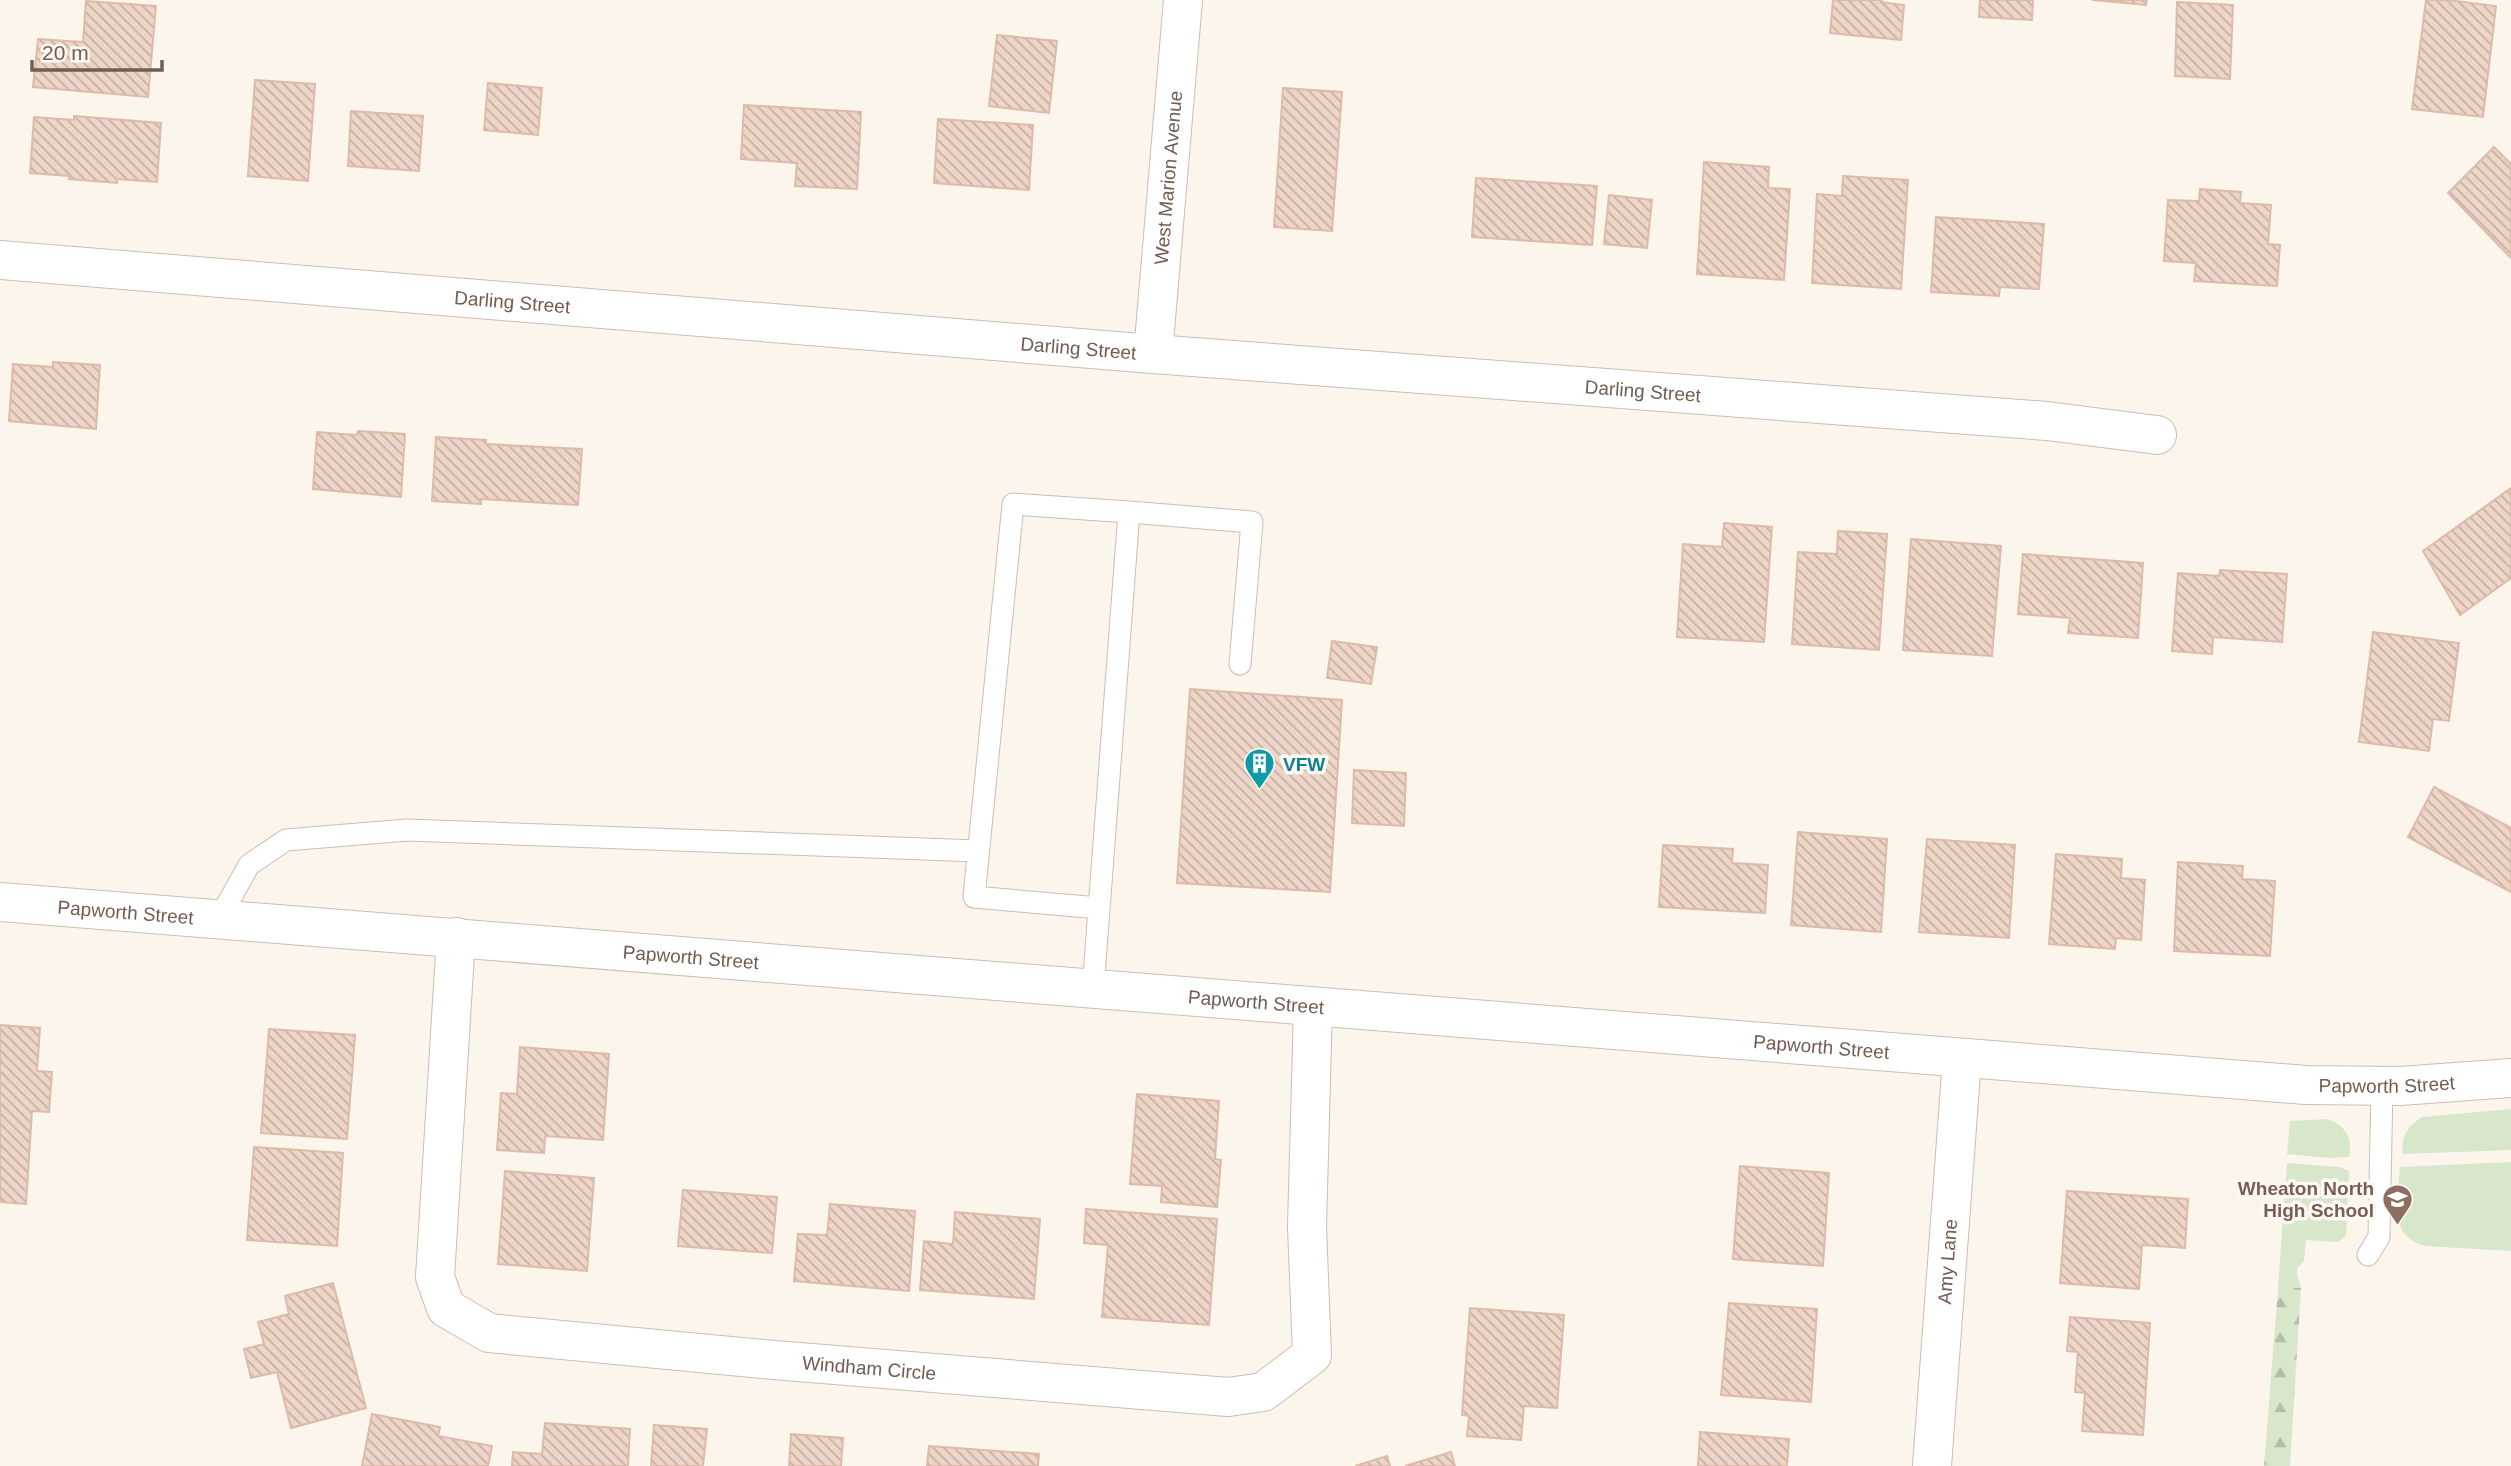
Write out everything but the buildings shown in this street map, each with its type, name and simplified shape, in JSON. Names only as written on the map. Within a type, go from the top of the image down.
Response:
[{"type":"street","name":"West Marion Avenue","points":[[1153,354],[1183,0]]},
{"type":"street","name":"Darling Street","points":[[0,260],[1153,354],[2047,421],[2157,435]]},
{"type":"street","name":"Papworth Street","points":[[0,902],[2292,1084],[2382,1086],[2511,1078]]},
{"type":"street","name":"Windham Circle","points":[[456,937],[435,1277],[446,1308],[489,1333],[1228,1397],[1263,1392],[1312,1355],[1307,1227],[1313,1007]]},
{"type":"street","name":"Amy Lane","points":[[1932,1466],[1962,1059]]},
{"type":"lane","points":[[1099,908],[974,897],[1013,504],[1252,522],[1240,664]]},
{"type":"lane","points":[[1093,989],[1129,512]]},
{"type":"lane","points":[[219,919],[249,865],[286,840],[407,830],[978,851]]},
{"type":"lane","points":[[2368,1255],[2379,1237],[2382,1086]]},
{"type":"green space","points":[[2511,1109],[2511,1150],[2403,1154],[2406,1133],[2412,1124],[2422,1117]]},
{"type":"green space","points":[[2328,1119],[2339,1125],[2347,1134],[2350,1144],[2349,1157],[2287,1154],[2290,1121]]},
{"type":"green space","points":[[2511,1162],[2511,1251],[2425,1246],[2405,1234],[2400,1225],[2397,1203],[2400,1167]]},
{"type":"green space","points":[[2287,1163],[2339,1167],[2349,1171],[2346,1236],[2338,1242],[2306,1240],[2304,1261],[2297,1268],[2301,1288],[2278,1288]]},
{"type":"green space","points":[[2278,1288],[2301,1288],[2290,1466],[2264,1466]]},
{"type":"place","name":"VFW","points":[[1260,791]]},
{"type":"place","name":"Wheaton North High School","points":[[2397,1226]]}]
